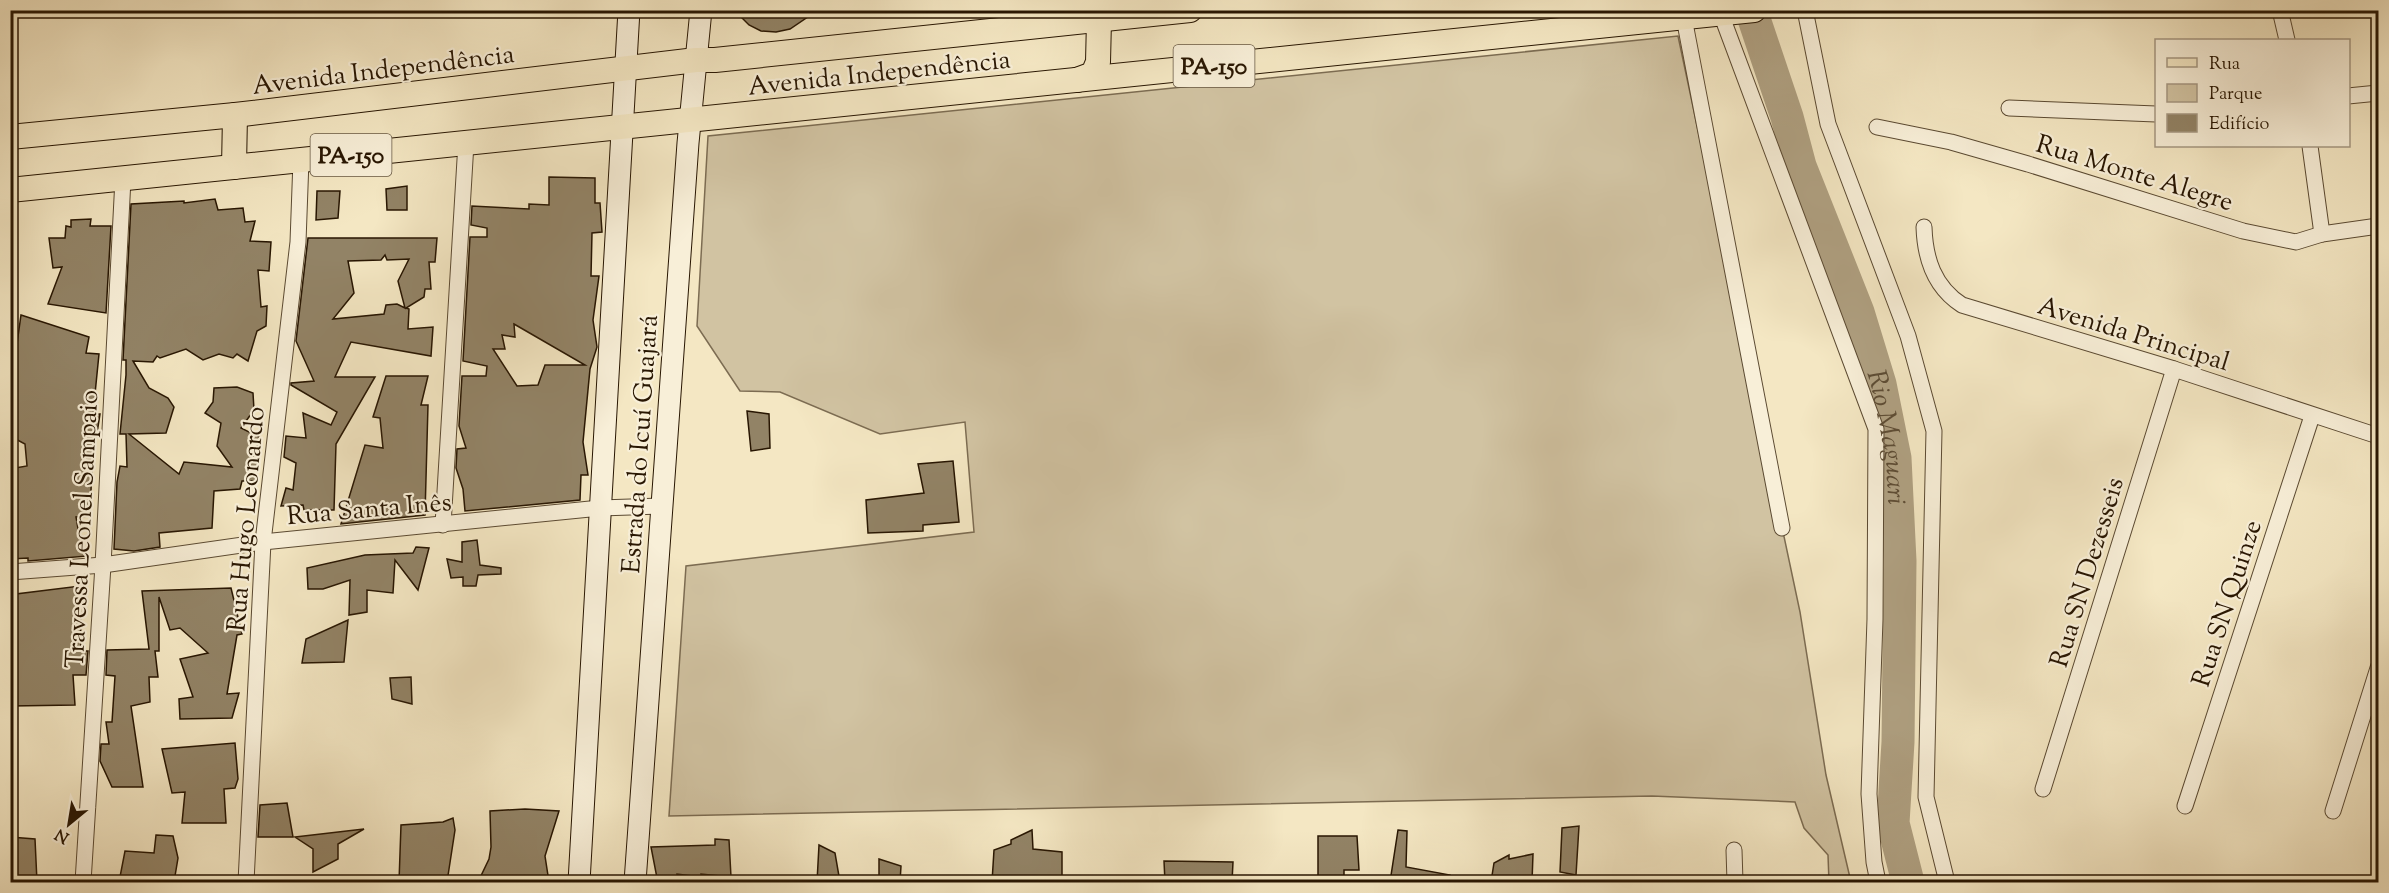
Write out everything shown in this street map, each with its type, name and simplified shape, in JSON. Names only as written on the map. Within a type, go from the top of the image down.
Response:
[{"type":"main road","name":"Estrada do Icuí Guajará","points":[[579,882],[629,10]]},
{"type":"main road","name":"Estrada do Icuí Guajará","points":[[635,882],[688,143],[701,10]]},
{"type":"main road","name":"Avenida Independência","points":[[10,137],[235,115],[696,60],[1191,10]]},
{"type":"main road","name":"Avenida Independência","points":[[10,190],[1737,12]]},
{"type":"main road","points":[[1077,80],[1093,74],[1098,62],[1099,20]]},
{"type":"main road","points":[[234,167],[235,115]]},
{"type":"street","points":[[1805,10],[1828,124],[1908,336],[1934,431],[1926,797],[1947,882]]},
{"type":"street","points":[[2280,10],[2287,39]]},
{"type":"street","points":[[1737,12],[1876,429],[1875,619],[1869,794],[1874,862],[1878,882]]},
{"type":"street","points":[[1684,18],[1782,528]]},
{"type":"street","points":[[2350,96],[2379,93]]},
{"type":"street","points":[[2009,108],[2155,114]]},
{"type":"street","name":"Rua Monte Alegre","points":[[1877,127],[1951,142],[2114,193],[2274,239],[2296,242],[2322,234],[2379,226]]},
{"type":"street","points":[[443,525],[466,143]]},
{"type":"street","points":[[2310,147],[2322,234]]},
{"type":"street","name":"Rua Hugo Leonardo","points":[[246,882],[263,542],[298,242],[301,160]]},
{"type":"street","name":"Travessa Leonel Sampaio","points":[[83,882],[104,565],[123,179]]},
{"type":"street","name":"Avenida Principal","points":[[1924,227],[1930,269],[1946,295],[1962,304],[2174,369],[2312,416],[2379,436]]},
{"type":"street","name":"Rua SN Dezesseis","points":[[2043,789],[2174,369]]},
{"type":"street","name":"Rua SN Quinze","points":[[2185,806],[2312,416]]},
{"type":"street","name":"Rua Santa Inês","points":[[11,572],[104,565],[263,542],[600,507],[661,506]]},
{"type":"street","points":[[10,580],[11,572]]},
{"type":"street","points":[[2333,811],[2379,668]]},
{"type":"street","points":[[1734,850],[1735,882]]},
{"type":"green space","points":[[1678,36],[1800,612],[1826,775],[1851,882],[1829,882],[1828,855],[1804,828],[1795,802],[1652,796],[669,816],[686,566],[974,532],[965,422],[880,434],[780,392],[740,391],[697,326],[708,136]]},
{"type":"building","points":[[734,10],[818,10],[790,29],[776,32],[761,31],[749,25]]},
{"type":"building","points":[[549,177],[595,178],[595,203],[600,203],[602,232],[592,233],[591,276],[599,276],[593,320],[597,347],[590,369],[583,442],[588,475],[581,475],[580,500],[465,511],[463,489],[456,468],[457,449],[466,448],[459,426],[462,376],[486,376],[487,366],[463,361],[470,237],[487,237],[487,228],[471,225],[472,206],[529,209],[529,204],[549,205]],"holes":[[[514,324],[585,365],[545,365],[538,385],[517,386],[493,349],[505,349],[502,335],[515,337]]]},
{"type":"building","points":[[407,186],[407,210],[387,210],[386,189]]},
{"type":"building","points":[[317,191],[340,191],[338,218],[316,220]]},
{"type":"building","points":[[215,199],[218,210],[243,208],[245,222],[255,221],[250,241],[271,242],[269,271],[258,270],[261,307],[267,306],[266,326],[257,331],[248,361],[237,354],[233,358],[219,354],[203,360],[186,349],[160,358],[157,356],[153,362],[133,361],[149,388],[168,398],[174,407],[166,433],[129,434],[179,474],[184,462],[232,467],[217,446],[221,423],[205,413],[213,402],[214,388],[237,387],[253,393],[254,410],[241,428],[259,437],[256,481],[242,481],[240,489],[214,491],[212,528],[159,533],[160,547],[134,551],[114,549],[117,482],[120,466],[127,467],[126,434],[120,434],[126,375],[126,360],[123,360],[131,204],[184,201],[184,203]]},
{"type":"building","points":[[91,219],[90,226],[111,226],[106,313],[48,304],[62,267],[53,268],[49,238],[65,238],[66,226],[71,227],[71,220]]},
{"type":"building","points":[[308,238],[437,238],[435,262],[429,262],[431,289],[425,289],[424,297],[406,308],[409,309],[408,329],[433,327],[431,356],[351,342],[335,377],[375,377],[336,444],[334,510],[304,510],[303,505],[281,506],[286,488],[293,490],[296,463],[284,457],[286,436],[306,438],[303,413],[331,425],[337,412],[291,385],[291,383],[314,381],[296,341]],"holes":[[[385,255],[387,260],[409,259],[398,281],[405,308],[397,304],[386,305],[384,314],[333,319],[354,293],[348,261],[381,260]]]},
{"type":"building","points":[[21,315],[89,337],[86,353],[99,354],[93,414],[100,414],[92,465],[90,516],[76,517],[81,546],[78,546],[88,556],[28,561],[28,558],[10,559],[10,469],[27,466],[25,444],[10,436],[10,364],[14,365]]},
{"type":"building","points":[[386,376],[428,376],[421,405],[428,405],[425,515],[341,524],[365,445],[383,448],[380,418],[373,417]]},
{"type":"building","points":[[747,411],[769,414],[770,448],[751,451]]},
{"type":"building","points":[[953,461],[959,522],[923,525],[923,531],[868,533],[866,500],[924,493],[918,464]]},
{"type":"building","points":[[477,540],[480,565],[501,568],[501,574],[478,575],[476,586],[463,586],[463,577],[451,578],[447,559],[462,562],[462,542]]},
{"type":"building","points":[[416,547],[429,548],[418,590],[395,560],[393,593],[367,590],[367,612],[349,615],[350,580],[323,589],[308,589],[307,568],[365,555],[413,553]]},
{"type":"building","points":[[80,586],[81,651],[88,651],[86,675],[73,675],[75,705],[11,706],[16,594]]},
{"type":"building","points":[[231,588],[242,634],[237,635],[227,694],[239,693],[232,718],[180,719],[179,699],[193,697],[180,659],[208,653],[180,628],[170,630],[159,597],[159,651],[155,651],[158,677],[149,677],[150,702],[131,706],[143,787],[112,787],[100,761],[101,744],[109,744],[106,722],[112,722],[115,676],[106,675],[107,650],[149,649],[142,591]]},
{"type":"building","points":[[348,620],[344,662],[302,663],[306,639]]},
{"type":"building","points":[[411,677],[412,704],[392,699],[390,678]]},
{"type":"building","points":[[235,743],[238,779],[235,788],[224,789],[226,823],[182,823],[185,792],[172,793],[162,749]]},
{"type":"building","points":[[287,803],[293,837],[258,837],[260,805]]},
{"type":"building","points":[[525,809],[559,811],[545,856],[549,882],[478,882],[489,859],[490,811]]},
{"type":"building","points":[[453,818],[455,830],[447,882],[399,882],[401,825],[443,822]]},
{"type":"building","points":[[1579,826],[1576,875],[1560,872],[1562,828]]},
{"type":"building","points":[[364,829],[338,844],[338,859],[313,872],[313,849],[295,837]]},
{"type":"building","points":[[1032,830],[1033,849],[1062,852],[1062,882],[992,882],[994,850],[1011,844],[1011,840]]},
{"type":"building","points":[[1398,830],[1407,831],[1406,867],[1450,875],[1449,882],[1390,882]]},
{"type":"building","points":[[156,835],[173,836],[178,858],[174,882],[119,882],[125,851],[154,853]]},
{"type":"building","points":[[1318,836],[1357,836],[1359,870],[1344,870],[1344,882],[1318,882]]},
{"type":"building","points":[[10,837],[35,839],[37,882],[10,882]]},
{"type":"building","points":[[715,839],[729,840],[731,877],[677,874],[677,879],[657,878],[651,847],[715,845]]},
{"type":"building","points":[[819,845],[835,853],[840,882],[817,882]]},
{"type":"building","points":[[1533,854],[1532,882],[1491,882],[1494,863],[1509,855],[1509,859]]},
{"type":"building","points":[[879,859],[901,866],[900,882],[879,882]]},
{"type":"building","points":[[1164,861],[1233,862],[1232,882],[1165,882]]},
{"type":"waterway","name":"Rio Maguari","points":[[1751,10],[1787,117],[1800,166],[1858,312],[1880,384],[1895,458],[1900,561],[1898,742],[1893,823],[1908,882]]}]
